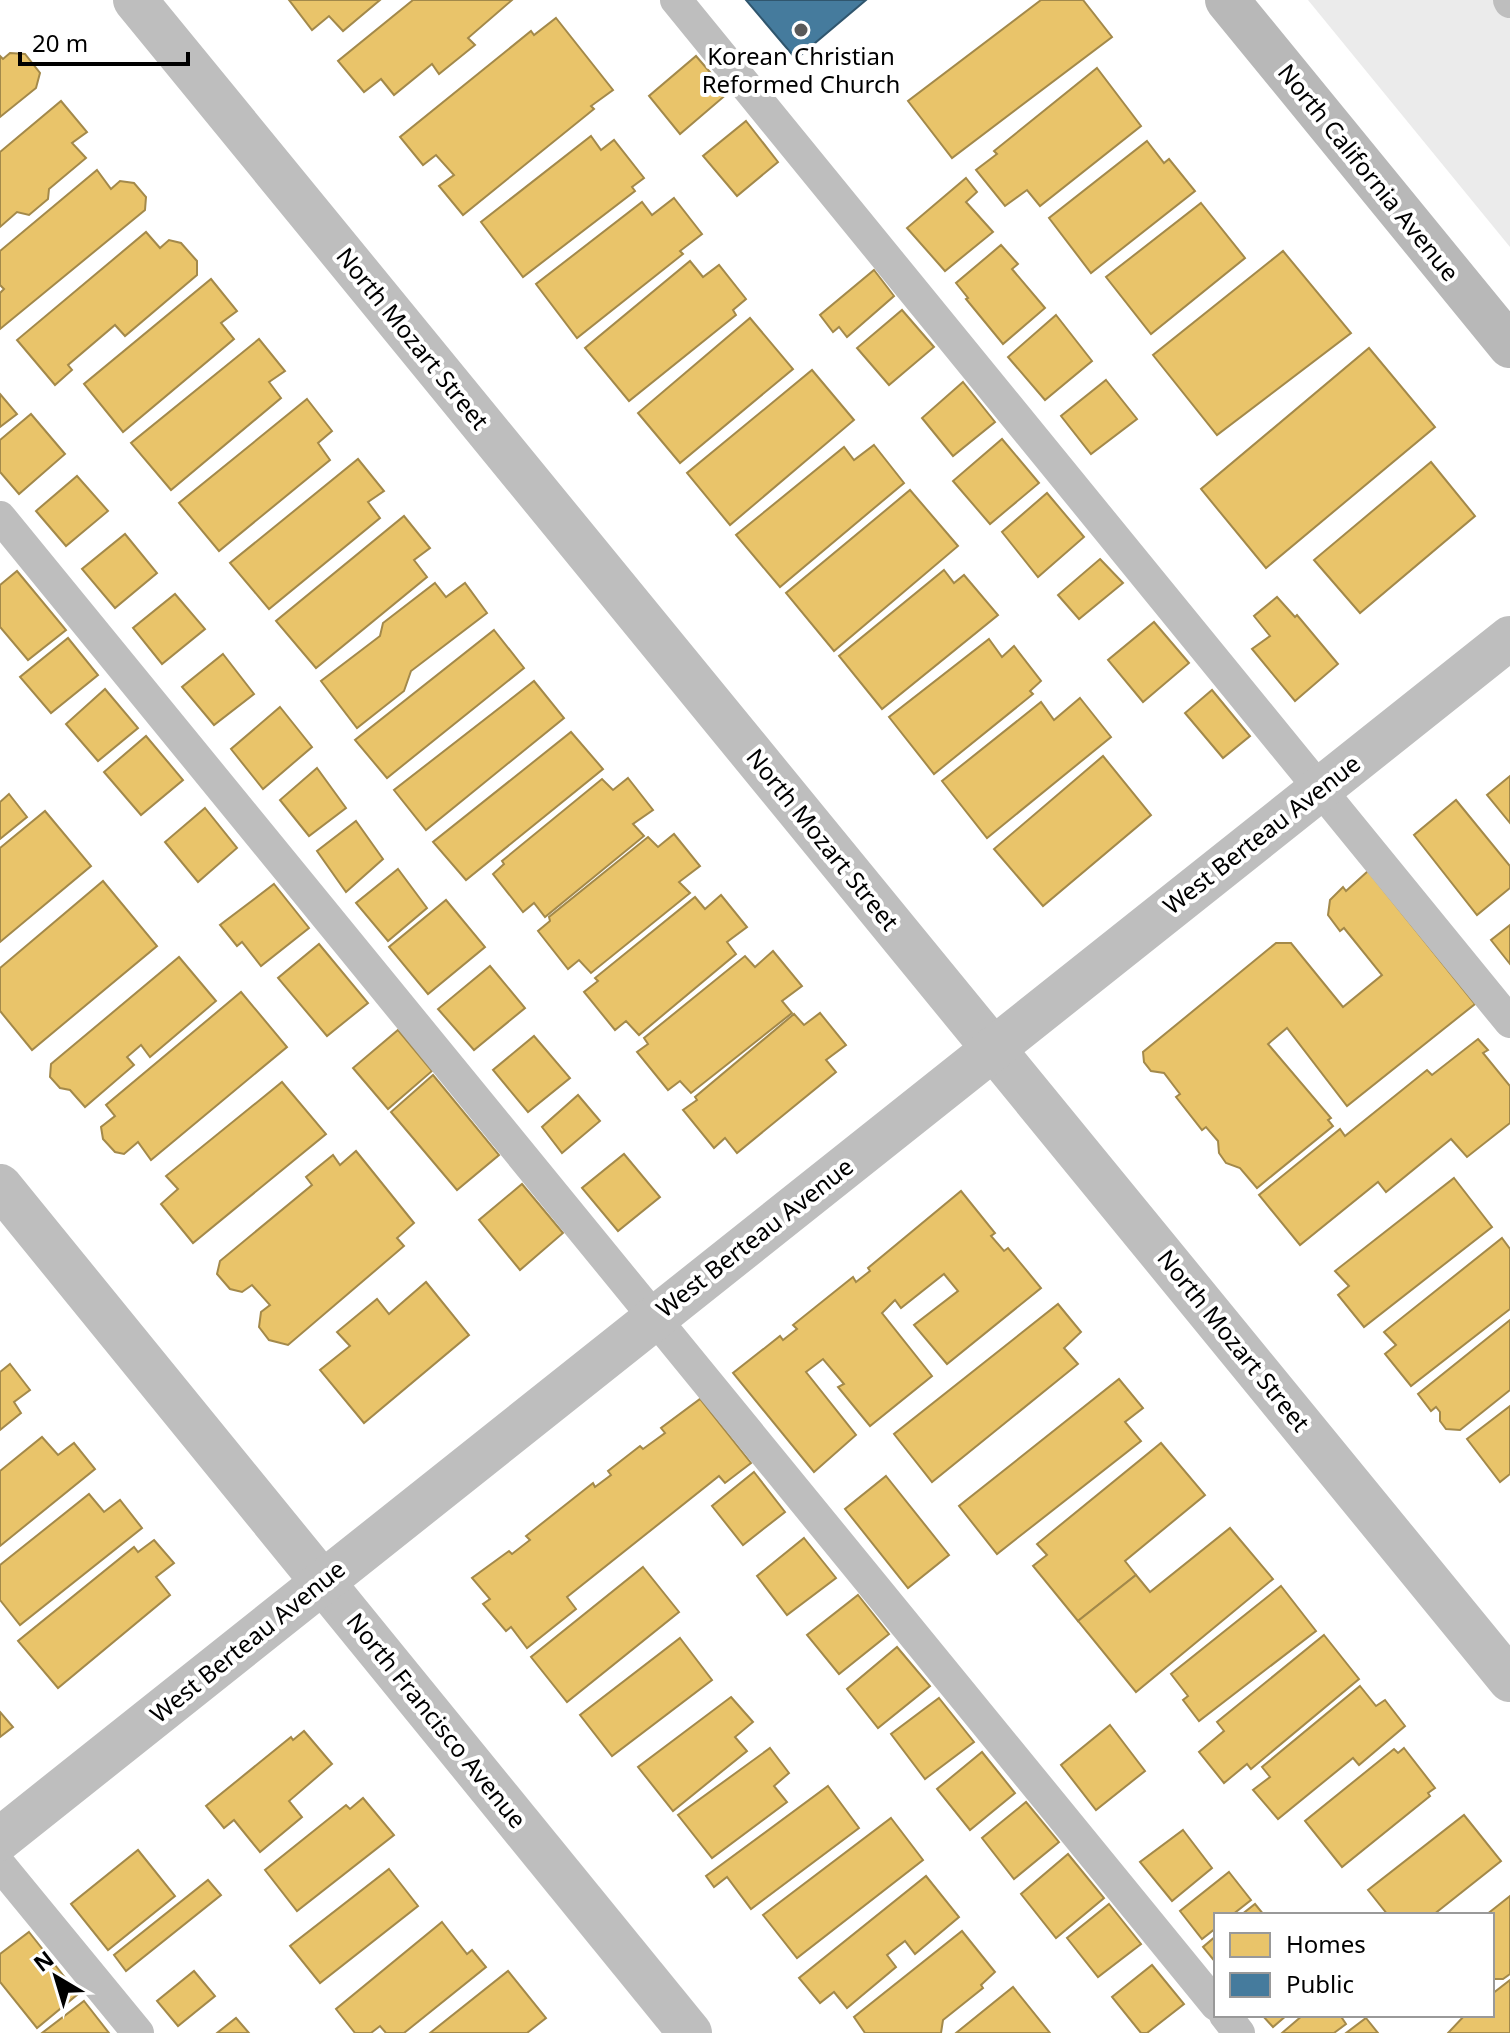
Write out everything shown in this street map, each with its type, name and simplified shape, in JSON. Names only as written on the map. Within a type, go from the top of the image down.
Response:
[{"type":"street","name":"North Mozart Street","points":[[135,0],[1510,1680]]},
{"type":"street","name":"North California Avenue","points":[[1227,0],[1510,346]]},
{"type":"street","name":"West Berteau Avenue","points":[[0,1839],[1510,638]]},
{"type":"street","name":"North Francisco Avenue","points":[[0,1186],[690,2033]]},
{"type":"lane","points":[[676,0],[1510,1022]]},
{"type":"lane","points":[[0,517],[1214,2003]]},
{"type":"lane","points":[[0,1865],[138,2033]]},
{"type":"lane","points":[[1227,2017],[1239,2033]]},
{"type":"shaded area","points":[[1308,0],[1510,0],[1510,247]]},
{"type":"building: Homes","points":[[289,0],[380,0],[343,31],[329,16],[312,30]]},
{"type":"building: Homes","points":[[413,0],[512,0],[468,38],[475,45],[439,74],[432,64],[394,95],[381,79],[364,92],[338,61]]},
{"type":"building: Homes","points":[[1041,0],[1083,0],[1112,37],[952,158],[908,101]]},
{"type":"building: Homes","points":[[556,18],[613,90],[591,106],[594,109],[463,215],[439,186],[454,175],[436,155],[423,165],[400,137],[531,31],[534,35]]},
{"type":"building: Homes","points":[[10,53],[25,54],[40,73],[36,88],[0,117],[0,56],[3,59]]},
{"type":"building: Homes","points":[[696,56],[728,93],[680,134],[649,96]]},
{"type":"building: Homes","points":[[1097,68],[1141,126],[1040,206],[1027,190],[1005,206],[976,170],[997,154],[994,151]]},
{"type":"building: Homes","points":[[61,101],[87,132],[72,143],[86,158],[49,189],[48,199],[29,215],[17,212],[0,227],[0,152]]},
{"type":"building: Homes","points":[[746,121],[778,162],[737,196],[703,156]]},
{"type":"building: Homes","points":[[591,136],[601,150],[614,140],[644,178],[632,187],[635,191],[523,277],[481,222]]},
{"type":"building: Homes","points":[[1147,141],[1164,163],[1169,159],[1195,191],[1091,273],[1049,218]]},
{"type":"building: Homes","points":[[97,170],[111,189],[120,181],[134,183],[146,197],[145,210],[0,329],[0,293],[4,289],[0,285],[0,251]]},
{"type":"building: Homes","points":[[966,178],[977,192],[966,202],[993,232],[945,271],[907,228]]},
{"type":"building: Homes","points":[[674,198],[702,234],[680,251],[683,254],[577,338],[536,284],[642,202],[652,215]]},
{"type":"building: Homes","points":[[1201,203],[1245,258],[1151,334],[1106,277]]},
{"type":"building: Homes","points":[[146,232],[160,248],[169,240],[181,243],[197,261],[197,275],[125,336],[115,325],[68,365],[72,370],[55,385],[17,340]]},
{"type":"building: Homes","points":[[1001,245],[1018,264],[1012,269],[1045,308],[1003,344],[956,283]]},
{"type":"building: Homes","points":[[1283,251],[1351,333],[1217,435],[1153,355]]},
{"type":"building: Homes","points":[[690,261],[703,277],[719,265],[746,299],[733,310],[736,315],[629,401],[585,348]]},
{"type":"building: Homes","points":[[874,270],[894,296],[847,337],[839,327],[833,332],[820,315]]},
{"type":"building: Homes","points":[[211,279],[237,311],[221,323],[234,339],[123,432],[84,384]]},
{"type":"building: Homes","points":[[902,310],[934,347],[889,385],[857,348]]},
{"type":"building: Homes","points":[[1056,315],[1092,361],[1045,400],[1008,357]]},
{"type":"building: Homes","points":[[750,318],[793,369],[680,463],[638,413]]},
{"type":"building: Homes","points":[[259,339],[285,371],[269,382],[281,398],[171,490],[131,443]]},
{"type":"building: Homes","points":[[1369,348],[1435,427],[1266,568],[1201,489]]},
{"type":"building: Homes","points":[[812,370],[854,420],[730,525],[687,473]]},
{"type":"building: Homes","points":[[1106,380],[1137,419],[1091,454],[1061,416]]},
{"type":"building: Homes","points":[[963,382],[995,422],[953,456],[922,418]]},
{"type":"building: Homes","points":[[0,394],[17,414],[0,427]]},
{"type":"building: Homes","points":[[307,399],[332,431],[318,443],[330,460],[219,551],[179,503]]},
{"type":"building: Homes","points":[[31,414],[65,454],[19,494],[0,472],[0,440]]},
{"type":"building: Homes","points":[[1002,439],[1039,483],[990,524],[953,481]]},
{"type":"building: Homes","points":[[874,445],[904,483],[780,587],[736,535],[844,447],[854,460]]},
{"type":"building: Homes","points":[[358,459],[384,491],[368,502],[380,518],[269,609],[230,563]]},
{"type":"building: Homes","points":[[1431,462],[1475,516],[1360,613],[1314,560]]},
{"type":"building: Homes","points":[[77,476],[108,511],[66,546],[36,511]]},
{"type":"building: Homes","points":[[910,490],[958,546],[834,651],[786,593]]},
{"type":"building: Homes","points":[[1047,493],[1084,537],[1038,577],[1002,532]]},
{"type":"building: Homes","points":[[404,516],[430,548],[414,560],[427,577],[316,668],[276,621]]},
{"type":"building: Homes","points":[[125,534],[157,573],[115,608],[82,569]]},
{"type":"building: Homes","points":[[1100,559],[1123,583],[1079,619],[1058,595]]},
{"type":"building: Homes","points":[[944,570],[954,583],[964,575],[998,615],[882,709],[839,656]]},
{"type":"building: Homes","points":[[17,571],[66,630],[28,660],[0,627],[0,585]]},
{"type":"building: Homes","points":[[435,583],[446,597],[465,583],[487,613],[411,671],[404,691],[357,728],[321,681],[380,636],[383,623]]},
{"type":"building: Homes","points":[[175,594],[205,629],[162,664],[133,628]]},
{"type":"building: Homes","points":[[1277,597],[1295,617],[1297,615],[1338,664],[1295,701],[1252,649],[1270,636],[1254,616]]},
{"type":"building: Homes","points":[[1154,622],[1189,663],[1143,702],[1108,660]]},
{"type":"building: Homes","points":[[494,630],[524,668],[387,778],[355,740]]},
{"type":"building: Homes","points":[[68,638],[98,675],[51,713],[20,677]]},
{"type":"building: Homes","points":[[989,639],[1002,657],[1014,646],[1041,681],[1030,691],[1033,694],[934,774],[889,717]]},
{"type":"building: Homes","points":[[223,654],[254,694],[214,725],[182,687]]},
{"type":"building: Homes","points":[[534,681],[564,718],[426,830],[394,790]]},
{"type":"building: Homes","points":[[105,689],[138,728],[98,761],[66,724]]},
{"type":"building: Homes","points":[[1212,690],[1250,736],[1223,758],[1185,713]]},
{"type":"building: Homes","points":[[1080,698],[1111,737],[987,838],[942,781],[1041,702],[1054,720]]},
{"type":"building: Homes","points":[[280,707],[312,747],[263,789],[231,749]]},
{"type":"building: Homes","points":[[571,732],[603,769],[466,880],[433,842]]},
{"type":"building: Homes","points":[[146,736],[183,780],[141,815],[104,772]]},
{"type":"building: Homes","points":[[1103,756],[1151,815],[1043,906],[994,849]]},
{"type":"building: Homes","points":[[317,768],[346,808],[309,836],[280,800]]},
{"type":"building: Homes","points":[[1510,776],[1510,823],[1487,795]]},
{"type":"building: Homes","points":[[628,778],[653,810],[633,824],[644,836],[545,917],[534,903],[523,912],[493,874],[504,864],[502,861],[602,779],[613,790]]},
{"type":"building: Homes","points":[[9,794],[27,817],[0,839],[0,802]]},
{"type":"building: Homes","points":[[1456,800],[1510,866],[1510,888],[1477,915],[1414,835]]},
{"type":"building: Homes","points":[[205,808],[237,848],[198,882],[165,842]]},
{"type":"building: Homes","points":[[45,811],[91,866],[0,942],[0,848]]},
{"type":"building: Homes","points":[[356,821],[383,859],[346,892],[317,851]]},
{"type":"building: Homes","points":[[674,834],[700,866],[679,882],[690,893],[591,973],[579,960],[568,969],[538,931],[550,921],[549,917],[648,837],[658,847]]},
{"type":"building: Homes","points":[[398,869],[427,908],[388,941],[356,903]]},
{"type":"building: Homes","points":[[1368,871],[1475,1004],[1347,1106],[1287,1028],[1268,1044],[1331,1118],[1328,1120],[1333,1126],[1257,1188],[1240,1168],[1226,1163],[1219,1153],[1218,1141],[1206,1127],[1202,1130],[1176,1097],[1180,1094],[1164,1073],[1151,1071],[1144,1062],[1143,1052],[1276,943],[1291,943],[1343,1007],[1382,975],[1344,928],[1340,931],[1328,915],[1330,900],[1343,887],[1346,891]]},
{"type":"building: Homes","points":[[103,881],[157,946],[32,1050],[0,1011],[0,968]]},
{"type":"building: Homes","points":[[274,884],[309,928],[261,966],[242,942],[237,946],[220,925]]},
{"type":"building: Homes","points":[[721,895],[747,927],[727,942],[736,954],[639,1035],[626,1021],[615,1030],[584,992],[598,981],[595,978],[695,897],[705,909]]},
{"type":"building: Homes","points":[[446,900],[485,947],[428,994],[389,947]]},
{"type":"building: Homes","points":[[1510,925],[1510,964],[1491,940]]},
{"type":"building: Homes","points":[[319,944],[368,1003],[327,1036],[278,978]]},
{"type":"building: Homes","points":[[773,951],[802,986],[782,1001],[792,1013],[691,1093],[680,1081],[668,1090],[637,1052],[648,1044],[644,1038],[745,956],[755,967]]},
{"type":"building: Homes","points":[[179,957],[216,1001],[150,1057],[141,1045],[127,1057],[134,1065],[85,1107],[70,1090],[60,1088],[50,1077],[51,1064]]},
{"type":"building: Homes","points":[[490,966],[525,1008],[474,1050],[438,1009]]},
{"type":"building: Homes","points":[[241,992],[287,1047],[151,1160],[138,1142],[124,1154],[115,1152],[103,1139],[101,1127],[115,1116],[106,1105]]},
{"type":"building: Homes","points":[[820,1013],[846,1045],[826,1060],[836,1072],[737,1153],[725,1138],[714,1148],[683,1110],[794,1014],[804,1025]]},
{"type":"building: Homes","points":[[398,1030],[432,1071],[388,1109],[353,1068]]},
{"type":"building: Homes","points":[[534,1036],[570,1078],[528,1112],[493,1070]]},
{"type":"building: Homes","points":[[1478,1039],[1488,1050],[1483,1053],[1510,1086],[1510,1123],[1467,1157],[1451,1139],[1386,1192],[1378,1182],[1300,1245],[1259,1195],[1340,1129],[1345,1136],[1427,1070],[1432,1075]]},
{"type":"building: Homes","points":[[433,1075],[499,1155],[457,1190],[391,1112]]},
{"type":"building: Homes","points":[[282,1082],[326,1134],[193,1243],[161,1204],[178,1189],[166,1176]]},
{"type":"building: Homes","points":[[578,1095],[600,1121],[562,1153],[542,1127]]},
{"type":"building: Homes","points":[[356,1151],[414,1223],[397,1238],[404,1246],[288,1345],[269,1340],[259,1327],[261,1312],[270,1305],[252,1285],[242,1292],[230,1289],[217,1274],[220,1261],[312,1185],[306,1177],[333,1155],[340,1165]]},
{"type":"building: Homes","points":[[624,1154],[660,1197],[618,1231],[582,1188]]},
{"type":"building: Homes","points":[[1454,1178],[1492,1227],[1364,1327],[1338,1295],[1349,1286],[1335,1271]]},
{"type":"building: Homes","points":[[522,1184],[563,1233],[520,1270],[479,1220]]},
{"type":"building: Homes","points":[[961,1191],[995,1233],[991,1236],[1004,1251],[1008,1248],[1041,1288],[947,1364],[914,1325],[958,1291],[944,1274],[901,1308],[895,1300],[882,1313],[932,1376],[870,1426],[838,1387],[844,1384],[823,1359],[806,1372],[856,1435],[814,1472],[733,1373],[780,1336],[783,1340],[797,1329],[793,1325],[853,1277],[856,1282],[870,1271],[868,1268]]},
{"type":"building: Homes","points":[[1502,1238],[1510,1249],[1510,1309],[1411,1386],[1385,1354],[1396,1345],[1384,1332]]},
{"type":"building: Homes","points":[[426,1282],[469,1335],[364,1423],[320,1370],[350,1346],[337,1332],[377,1299],[389,1314]]},
{"type":"building: Homes","points":[[1058,1304],[1081,1332],[1064,1348],[1078,1364],[932,1482],[894,1434]]},
{"type":"building: Homes","points":[[1510,1320],[1510,1390],[1460,1430],[1446,1429],[1436,1407],[1431,1411],[1418,1394]]},
{"type":"building: Homes","points":[[10,1364],[30,1390],[14,1402],[21,1413],[0,1430],[0,1372]]},
{"type":"building: Homes","points":[[1119,1379],[1143,1408],[1125,1422],[1141,1441],[997,1554],[959,1506]]},
{"type":"building: Homes","points":[[700,1399],[751,1463],[725,1483],[719,1476],[567,1597],[576,1609],[527,1648],[511,1627],[506,1631],[483,1604],[490,1599],[472,1578],[530,1540],[526,1536],[593,1483],[595,1487],[611,1475],[608,1471],[640,1446],[643,1449],[665,1433],[661,1428]]},
{"type":"building: Homes","points":[[1510,1406],[1510,1474],[1500,1482],[1467,1439]]},
{"type":"building: Homes","points":[[42,1437],[58,1455],[74,1443],[95,1469],[0,1546],[0,1471]]},
{"type":"building: Homes","points":[[1161,1443],[1205,1495],[1125,1561],[1136,1575],[1078,1621],[1033,1566],[1047,1555],[1037,1544]]},
{"type":"building: Homes","points":[[754,1472],[785,1512],[743,1545],[712,1506]]},
{"type":"building: Homes","points":[[886,1476],[949,1555],[908,1588],[845,1509]]},
{"type":"building: Homes","points":[[89,1494],[104,1512],[120,1500],[142,1528],[20,1625],[0,1600],[0,1565]]},
{"type":"building: Homes","points":[[1230,1528],[1273,1579],[1136,1692],[1078,1621],[1136,1575],[1150,1592]]},
{"type":"building: Homes","points":[[804,1538],[836,1578],[787,1615],[757,1576]]},
{"type":"building: Homes","points":[[154,1540],[174,1563],[156,1577],[170,1595],[58,1688],[18,1641],[134,1547],[138,1552]]},
{"type":"building: Homes","points":[[643,1567],[679,1612],[567,1702],[531,1657]]},
{"type":"building: Homes","points":[[1281,1586],[1316,1631],[1199,1721],[1183,1700],[1188,1696],[1171,1674]]},
{"type":"building: Homes","points":[[858,1595],[889,1634],[839,1674],[807,1635]]},
{"type":"building: Homes","points":[[1324,1635],[1359,1679],[1251,1769],[1247,1764],[1224,1783],[1199,1752],[1224,1731],[1217,1722]]},
{"type":"building: Homes","points":[[680,1638],[712,1680],[612,1756],[580,1715]]},
{"type":"building: Homes","points":[[897,1647],[930,1686],[878,1728],[847,1689]]},
{"type":"building: Homes","points":[[1360,1686],[1376,1706],[1385,1700],[1405,1726],[1359,1765],[1353,1758],[1278,1819],[1253,1790],[1270,1777],[1262,1767]]},
{"type":"building: Homes","points":[[731,1697],[753,1722],[735,1737],[747,1751],[673,1811],[638,1767]]},
{"type":"building: Homes","points":[[939,1698],[974,1742],[925,1779],[891,1734]]},
{"type":"building: Homes","points":[[0,1712],[13,1727],[0,1737]]},
{"type":"building: Homes","points":[[1110,1725],[1145,1771],[1096,1810],[1061,1765]]},
{"type":"building: Homes","points":[[304,1731],[332,1764],[289,1801],[302,1817],[260,1852],[234,1820],[224,1828],[206,1806],[291,1737],[293,1740]]},
{"type":"building: Homes","points":[[770,1748],[789,1773],[774,1786],[787,1802],[712,1858],[678,1815]]},
{"type":"building: Homes","points":[[1404,1748],[1435,1788],[1428,1793],[1430,1796],[1342,1867],[1305,1821],[1394,1749],[1398,1753]]},
{"type":"building: Homes","points":[[982,1752],[1015,1793],[970,1830],[937,1789]]},
{"type":"building: Homes","points":[[828,1786],[859,1828],[751,1909],[727,1877],[714,1887],[706,1876]]},
{"type":"building: Homes","points":[[363,1798],[394,1835],[297,1911],[265,1870],[346,1805],[350,1809]]},
{"type":"building: Homes","points":[[1026,1802],[1059,1842],[1014,1879],[982,1838]]},
{"type":"building: Homes","points":[[1464,1815],[1501,1861],[1436,1913],[1386,1913],[1368,1890]]},
{"type":"building: Homes","points":[[891,1818],[923,1860],[797,1958],[763,1915]]},
{"type":"building: Homes","points":[[1183,1830],[1212,1868],[1172,1901],[1140,1862]]},
{"type":"building: Homes","points":[[138,1850],[175,1896],[108,1950],[71,1904]]},
{"type":"building: Homes","points":[[1068,1854],[1104,1898],[1056,1938],[1021,1894]]},
{"type":"building: Homes","points":[[389,1869],[418,1906],[320,1983],[290,1946]]},
{"type":"building: Homes","points":[[1229,1872],[1251,1900],[1235,1913],[1214,1913],[1214,1930],[1202,1939],[1180,1911]]},
{"type":"building: Homes","points":[[926,1876],[959,1917],[915,1954],[905,1941],[887,1955],[896,1967],[847,2008],[834,1992],[820,2003],[799,1978]]},
{"type":"building: Homes","points":[[208,1880],[221,1895],[126,1971],[114,1955]]},
{"type":"building: Homes","points":[[1510,1896],[1510,1974],[1503,1979],[1494,1979],[1494,1913],[1489,1913]]},
{"type":"building: Homes","points":[[1109,1904],[1141,1944],[1098,1977],[1067,1938]]},
{"type":"building: Homes","points":[[1255,1904],[1262,1913],[1244,1913]]},
{"type":"building: Homes","points":[[442,1922],[467,1954],[472,1950],[486,1967],[404,2033],[386,2033],[380,2026],[371,2033],[355,2033],[336,2009]]},
{"type":"building: Homes","points":[[962,1931],[995,1972],[981,1985],[983,1988],[943,2020],[941,2033],[865,2033],[854,2017]]},
{"type":"building: Homes","points":[[29,1932],[78,1994],[37,2028],[0,1982],[0,1954]]},
{"type":"building: Homes","points":[[1214,1938],[1214,1961],[1203,1947]]},
{"type":"building: Homes","points":[[1152,1965],[1184,2004],[1147,2033],[1141,2033],[1112,1997]]},
{"type":"building: Homes","points":[[194,1971],[215,1996],[178,2026],[157,2001]]},
{"type":"building: Homes","points":[[508,1971],[546,2018],[527,2033],[430,2033]]},
{"type":"building: Homes","points":[[1510,1980],[1510,2033],[1448,2033],[1463,2017],[1494,2017],[1494,1992]]},
{"type":"building: Homes","points":[[1013,1987],[1050,2033],[956,2033]]},
{"type":"building: Homes","points":[[84,2001],[109,2033],[42,2033]]},
{"type":"building: Homes","points":[[1264,2017],[1285,2017],[1273,2027]]},
{"type":"building: Homes","points":[[1301,2017],[1341,2017],[1346,2024],[1334,2033],[1282,2033]]},
{"type":"building: Homes","points":[[236,2018],[249,2033],[217,2033]]},
{"type":"building: Homes","points":[[1366,2018],[1378,2033],[1346,2033]]},
{"type":"building: Public","name":"Korean Christian Reformed Church","points":[[746,0],[866,0],[796,59]]},
{"type":"place","name":"Korean Christian Reformed Church","points":[[801,30]]}]
